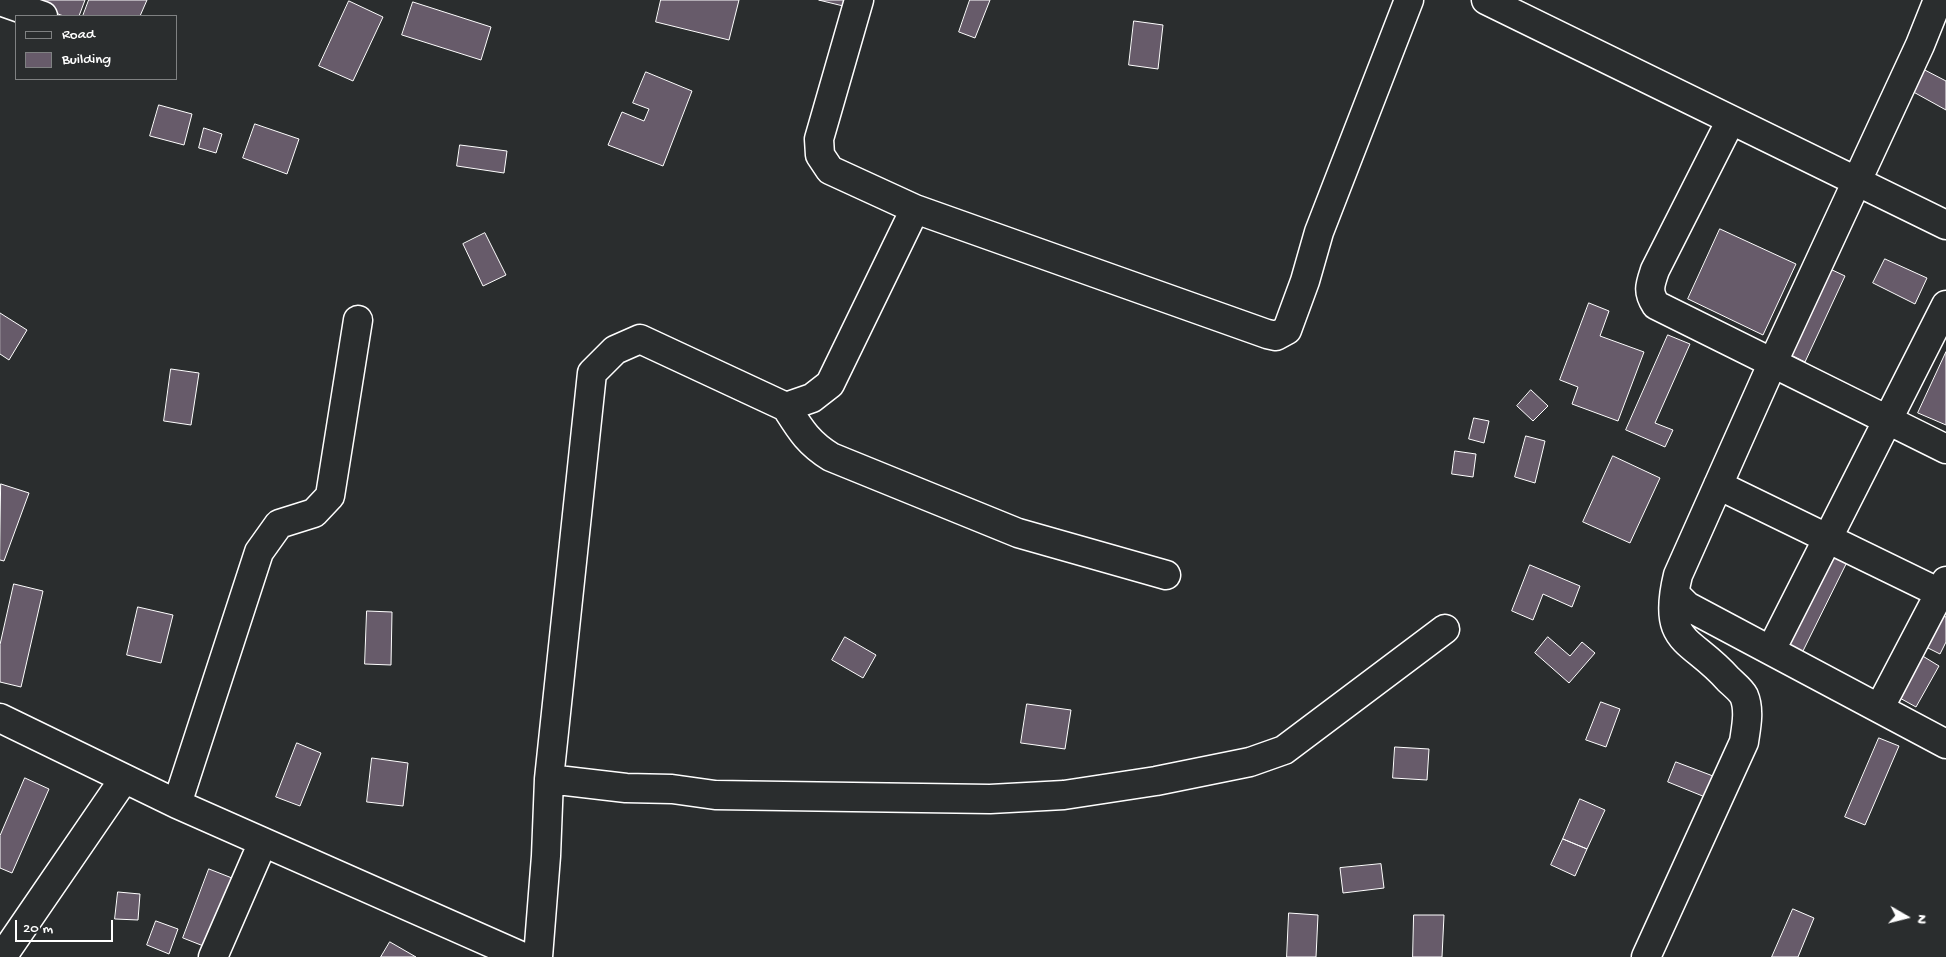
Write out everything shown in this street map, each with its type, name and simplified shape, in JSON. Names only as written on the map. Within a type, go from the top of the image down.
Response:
[{"type":"street","points":[[859,0],[819,139],[820,155],[830,170],[915,209],[1248,328],[1276,336],[1287,330],[1305,281],[1319,232],[1409,0]]},
{"type":"street","points":[[1486,0],[1514,6],[1731,120],[1946,225]]},
{"type":"street","points":[[1646,957],[1744,742],[1747,715],[1744,696],[1721,671],[1685,642],[1676,628],[1674,594],[1678,575],[1773,362],[1920,45],[1938,0]]},
{"type":"street","points":[[0,1],[40,15]]},
{"type":"street","points":[[1731,120],[1655,270],[1650,284],[1650,296],[1656,305],[1946,449]]},
{"type":"street","points":[[786,407],[812,398],[830,384],[915,209]]},
{"type":"street","points":[[1771,650],[1946,305]]},
{"type":"street","points":[[178,804],[259,552],[278,524],[314,513],[330,496],[358,320]]},
{"type":"street","points":[[538,957],[546,856],[549,779],[592,373],[615,350],[640,339],[786,407],[804,435],[816,448],[831,457],[1018,533],[1166,575]]},
{"type":"street","points":[[1718,485],[1827,539],[1944,590],[1880,707]]},
{"type":"street","points":[[1674,594],[1687,606],[1880,707],[1946,744]]},
{"type":"street","points":[[549,779],[626,788],[672,790],[715,795],[990,799],[1064,796],[1156,781],[1250,762],[1284,750],[1445,629]]},
{"type":"street","points":[[0,718],[178,804],[524,957]]},
{"type":"street","points":[[2,957],[124,779]]},
{"type":"street","points":[[213,957],[263,842]]},
{"type":"building","points":[[20,0],[85,0],[79,15],[61,15]]},
{"type":"building","points":[[89,0],[147,0],[140,15],[83,15]]},
{"type":"building","points":[[661,0],[739,0],[729,40],[656,22]]},
{"type":"building","points":[[819,0],[851,0],[849,7]]},
{"type":"building","points":[[970,0],[990,0],[975,38],[959,32]]},
{"type":"building","points":[[349,1],[383,17],[353,81],[319,66]]},
{"type":"building","points":[[413,2],[491,27],[481,60],[402,35]]},
{"type":"building","points":[[1134,21],[1163,25],[1158,69],[1129,65]]},
{"type":"building","points":[[1919,67],[1946,81],[1946,110],[1908,89]]},
{"type":"building","points":[[646,72],[692,91],[663,166],[608,145],[622,112],[644,121],[649,109],[633,103]]},
{"type":"building","points":[[159,105],[192,114],[184,145],[150,136]]},
{"type":"building","points":[[255,124],[299,139],[287,174],[243,158]]},
{"type":"building","points":[[204,128],[222,134],[216,153],[199,148]]},
{"type":"building","points":[[460,145],[507,151],[504,173],[457,166]]},
{"type":"building","points":[[1720,229],[1796,264],[1763,335],[1688,299]]},
{"type":"building","points":[[485,233],[506,275],[483,286],[463,244]]},
{"type":"building","points":[[1885,259],[1927,278],[1915,304],[1873,283]]},
{"type":"building","points":[[1828,268],[1845,276],[1805,362],[1789,354]]},
{"type":"building","points":[[1589,303],[1609,311],[1600,336],[1644,352],[1618,421],[1572,404],[1578,387],[1560,380]]},
{"type":"building","points":[[0,313],[27,330],[9,360],[0,354]]},
{"type":"building","points":[[1668,335],[1690,344],[1655,423],[1673,430],[1665,447],[1626,430]]},
{"type":"building","points":[[1946,352],[1946,425],[1918,413]]},
{"type":"building","points":[[171,369],[199,373],[191,425],[164,421]]},
{"type":"building","points":[[1531,390],[1548,406],[1533,421],[1517,406]]},
{"type":"building","points":[[1474,418],[1489,421],[1484,443],[1469,439]]},
{"type":"building","points":[[1526,436],[1545,441],[1535,483],[1515,477]]},
{"type":"building","points":[[1455,451],[1476,454],[1473,477],[1452,474]]},
{"type":"building","points":[[1613,456],[1660,478],[1630,543],[1583,522]]},
{"type":"building","points":[[1,484],[29,493],[4,561],[0,560]]},
{"type":"building","points":[[1832,547],[1850,556],[1801,655],[1784,647]]},
{"type":"building","points":[[1530,565],[1580,586],[1572,607],[1543,594],[1533,620],[1512,611]]},
{"type":"building","points":[[14,584],[43,591],[21,687],[0,682],[0,645]]},
{"type":"building","points":[[138,607],[173,615],[161,663],[127,655]]},
{"type":"building","points":[[367,611],[392,612],[391,665],[365,664]]},
{"type":"building","points":[[1942,615],[1946,617],[1946,642],[1940,654],[1926,647]]},
{"type":"building","points":[[845,637],[876,655],[863,678],[832,660]]},
{"type":"building","points":[[1548,637],[1570,656],[1582,642],[1595,653],[1569,683],[1535,653]]},
{"type":"building","points":[[1921,655],[1939,666],[1916,707],[1898,697]]},
{"type":"building","points":[[1601,702],[1620,709],[1606,747],[1586,740]]},
{"type":"building","points":[[1027,704],[1071,710],[1065,749],[1021,743]]},
{"type":"building","points":[[1879,738],[1899,746],[1865,825],[1845,817]]},
{"type":"building","points":[[297,743],[321,753],[300,806],[276,797]]},
{"type":"building","points":[[1395,747],[1429,749],[1427,780],[1393,778]]},
{"type":"building","points":[[372,758],[408,763],[403,806],[367,802]]},
{"type":"building","points":[[1676,762],[1713,776],[1705,797],[1668,782]]},
{"type":"building","points":[[25,778],[49,789],[12,873],[0,868],[0,836]]},
{"type":"building","points":[[1580,799],[1605,810],[1587,849],[1563,839]]},
{"type":"building","points":[[1563,839],[1587,849],[1575,876],[1551,865]]},
{"type":"building","points":[[1381,864],[1384,888],[1343,893],[1340,868]]},
{"type":"building","points":[[209,869],[232,878],[206,947],[183,938]]},
{"type":"building","points":[[118,892],[140,894],[138,920],[115,919]]},
{"type":"building","points":[[1793,909],[1814,918],[1798,957],[1772,957]]},
{"type":"building","points":[[1289,913],[1318,915],[1316,957],[1287,957]]},
{"type":"building","points":[[1414,915],[1444,915],[1442,957],[1413,957]]},
{"type":"building","points":[[156,921],[178,929],[169,954],[147,945]]},
{"type":"building","points":[[390,942],[416,957],[381,957]]}]
